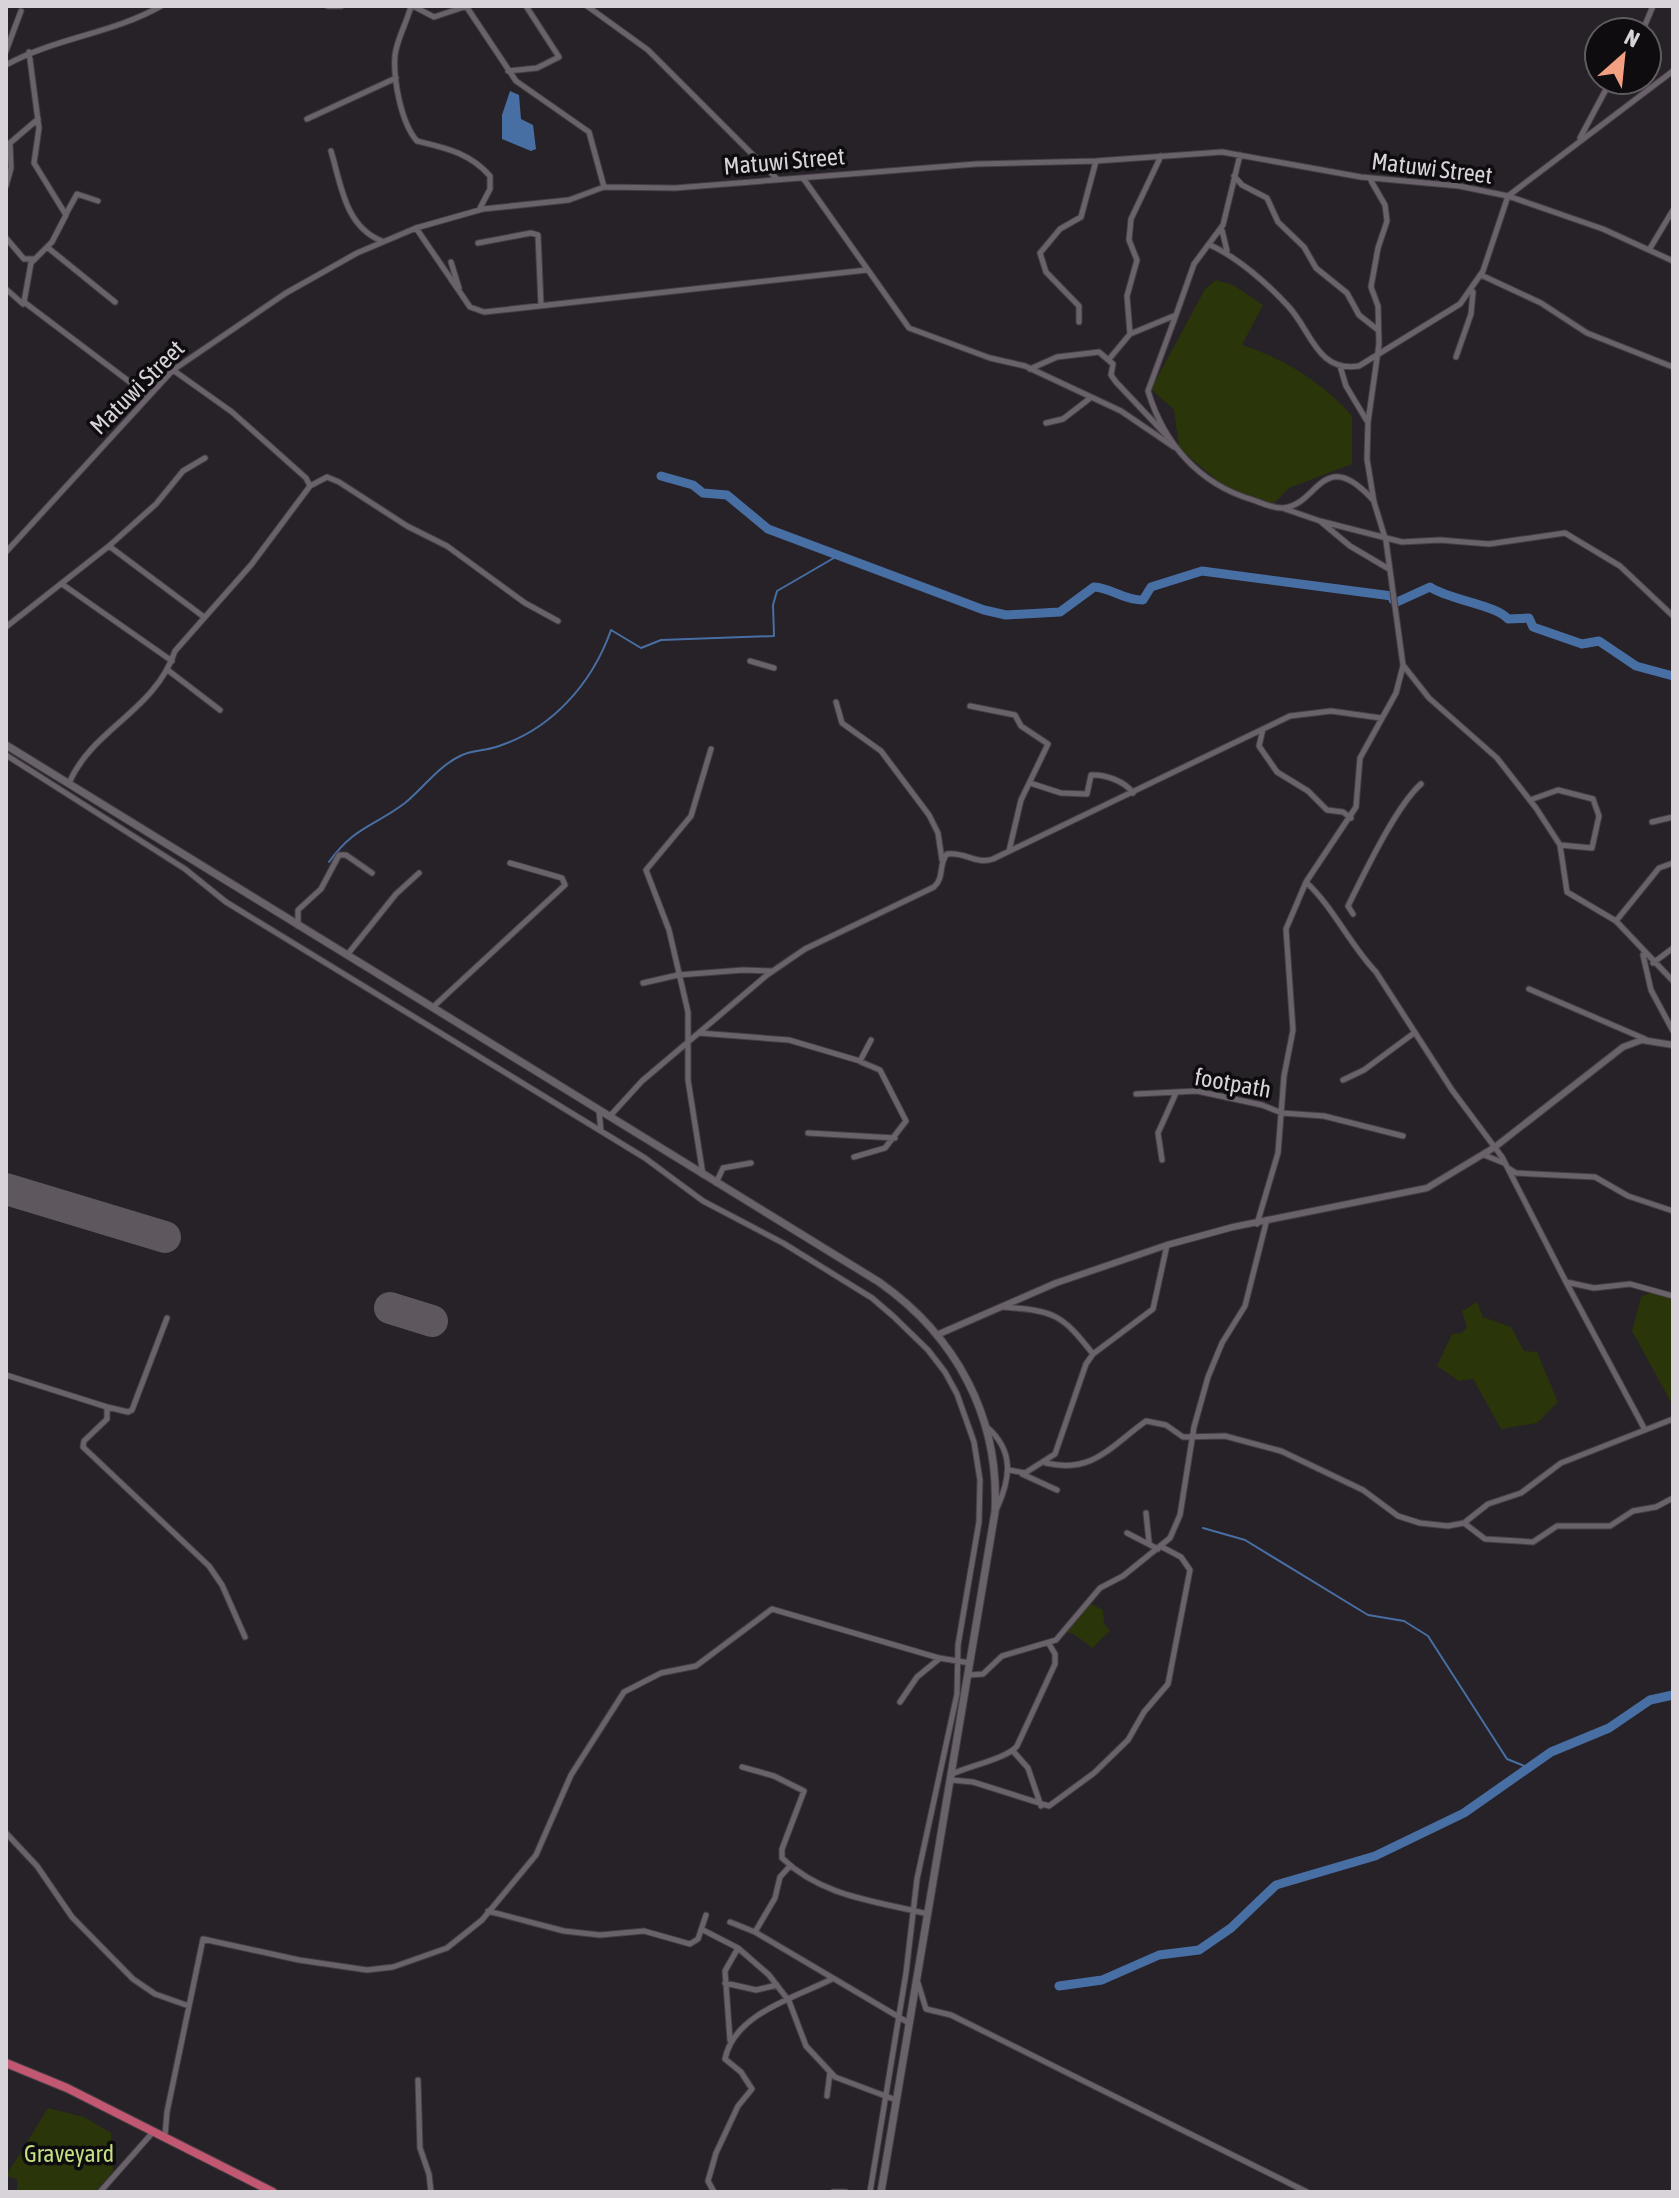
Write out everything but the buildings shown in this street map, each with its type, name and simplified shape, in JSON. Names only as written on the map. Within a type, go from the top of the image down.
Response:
[{"type":"highway","points":[[6,2063],[53,2082],[273,2192]]},
{"type":"main road","points":[[6,745],[879,1282],[918,1312],[939,1334],[967,1378],[986,1427],[994,1465],[995,1512],[881,2192]]},
{"type":"street","points":[[6,65],[29,52],[97,32],[161,6]]},
{"type":"street","points":[[328,6],[337,9],[341,6]]},
{"type":"street","points":[[479,210],[490,189],[490,176],[477,161],[413,138],[396,78],[396,53],[412,6],[434,17],[467,6],[508,71],[534,95],[589,132],[604,187]]},
{"type":"street","points":[[508,71],[537,68],[559,57],[526,6]]},
{"type":"street","points":[[587,6],[648,50],[778,179]]},
{"type":"street","points":[[6,51],[21,11]]},
{"type":"street","points":[[29,52],[38,118],[34,163],[66,215]]},
{"type":"street","points":[[1210,245],[1227,252],[1286,303],[1316,349],[1340,366],[1359,366],[1451,312],[1481,275],[1508,196],[1673,71]]},
{"type":"street","points":[[307,119],[396,78]]},
{"type":"street","points":[[1580,139],[1582,129],[1602,96]]},
{"type":"street","points":[[6,186],[12,162],[10,143],[38,118]]},
{"type":"street","points":[[331,151],[353,219],[368,234],[383,241]]},
{"type":"street","name":"Matuwi Street","points":[[6,552],[173,370],[265,306],[334,264],[416,228],[479,210],[569,200],[604,187],[644,189],[1031,160],[1096,161],[1208,152],[1369,178],[1459,186],[1508,196],[1561,212],[1673,261]]},
{"type":"street","points":[[1130,334],[1127,296],[1137,260],[1129,240],[1131,219],[1162,155]]},
{"type":"street","points":[[1174,447],[1148,391],[1185,282],[1200,255],[1222,228],[1240,155]]},
{"type":"street","points":[[1079,322],[1079,306],[1046,272],[1040,253],[1053,235],[1081,217],[1096,161]]},
{"type":"street","points":[[1233,175],[1242,185],[1267,198],[1278,222],[1304,247],[1316,268],[1347,293],[1359,315],[1378,330]]},
{"type":"street","points":[[803,177],[882,294],[912,330],[1030,369],[1124,413],[1160,441],[1174,447],[1225,492],[1402,542],[1440,540],[1489,544],[1565,533],[1620,566],[1673,616]]},
{"type":"street","points":[[969,1675],[983,1674],[1002,1656],[1049,1644],[1062,1634],[1100,1588],[1170,1538],[1178,1521],[1192,1437],[1215,1361],[1245,1306],[1278,1153],[1293,1019],[1285,938],[1290,916],[1306,882],[1351,818],[1360,793],[1360,758],[1396,693],[1403,665],[1385,535],[1374,502],[1367,459],[1378,330],[1378,306],[1371,287],[1387,214],[1380,192],[1369,178]]},
{"type":"street","points":[[26,307],[23,299],[33,259],[47,247],[77,194],[98,201]]},
{"type":"street","points":[[1649,250],[1673,210]]},
{"type":"street","points":[[416,228],[470,307],[484,312],[867,270]]},
{"type":"street","points":[[1222,228],[1227,252]]},
{"type":"street","points":[[478,243],[531,233],[538,235],[541,305]]},
{"type":"street","points":[[7,237],[24,259],[33,259]]},
{"type":"street","points":[[47,247],[115,302]]},
{"type":"street","points":[[451,262],[460,294]]},
{"type":"street","points":[[1481,275],[1541,303],[1587,333],[1673,367]]},
{"type":"street","points":[[1456,357],[1471,314],[1473,288]]},
{"type":"street","points":[[6,289],[147,395]]},
{"type":"street","points":[[1110,358],[1130,334],[1176,315]]},
{"type":"street","points":[[1030,369],[1057,357],[1085,351],[1099,352],[1110,358],[1113,364],[1111,375],[1116,382],[1170,440]]},
{"type":"street","points":[[1340,366],[1346,386],[1368,422]]},
{"type":"street","points":[[173,370],[232,412],[306,478],[310,486]]},
{"type":"street","points":[[1046,423],[1063,419],[1090,399]]},
{"type":"street","points":[[6,627],[109,546],[156,504],[183,471],[205,458]]},
{"type":"street","points":[[69,783],[83,757],[137,709],[169,671],[175,651],[251,565],[310,486],[324,477],[339,482],[407,526],[447,546],[525,603],[558,621]]},
{"type":"street","points":[[1284,508],[1299,501],[1321,480],[1331,477],[1359,487],[1374,502]]},
{"type":"street","points":[[1320,521],[1350,546],[1391,570]]},
{"type":"street","points":[[109,546],[204,617]]},
{"type":"street","points":[[62,584],[172,661]]},
{"type":"street","points":[[750,661],[774,668]]},
{"type":"street","points":[[1403,665],[1450,719],[1497,758],[1530,800],[1560,845],[1567,892],[1616,921],[1643,953],[1673,981]]},
{"type":"street","points":[[169,671],[220,710]]},
{"type":"street","points":[[609,1117],[642,1081],[772,972],[805,949],[934,887],[941,879],[938,833],[929,815],[881,751],[842,723],[836,702]]},
{"type":"street","points":[[970,706],[1015,715],[1021,726],[1046,740],[1048,747],[1018,809],[1009,852]]},
{"type":"street","points":[[942,861],[947,854],[955,853],[983,862],[1009,852],[1290,716],[1316,711],[1351,712],[1381,718]]},
{"type":"street","points":[[1264,727],[1259,746],[1277,772],[1308,791],[1327,810],[1343,812],[1351,818]]},
{"type":"street","points":[[703,1175],[688,1080],[688,1012],[669,930],[646,867],[691,816],[711,749]]},
{"type":"street","points":[[6,755],[172,860],[226,902],[601,1131],[677,1180],[703,1201],[783,1243],[872,1298],[928,1350],[945,1372],[971,1431],[980,1480],[975,1552],[957,1662],[957,1694],[917,1879],[915,1911],[870,2192]]},
{"type":"street","points":[[1030,783],[1061,793],[1087,794],[1095,774],[1118,781],[1133,793]]},
{"type":"street","points":[[1353,914],[1348,906],[1354,894],[1393,823],[1421,784]]},
{"type":"street","points":[[1530,800],[1558,790],[1593,799],[1599,816],[1592,848],[1560,845]]},
{"type":"street","points":[[1652,822],[1673,817]]},
{"type":"street","points":[[298,926],[297,911],[321,889],[339,855],[348,856],[372,873]]},
{"type":"street","points":[[432,1008],[565,885],[562,878],[549,872],[510,863]]},
{"type":"street","points":[[1616,921],[1659,868],[1673,863]]},
{"type":"street","points":[[347,956],[396,894],[419,873]]},
{"type":"street","points":[[1306,882],[1322,899],[1361,959],[1376,972],[1414,1033],[1507,1166],[1644,1428]]},
{"type":"street","points":[[1653,963],[1673,948]]},
{"type":"street","points":[[1643,953],[1651,990],[1672,1028]]},
{"type":"street","points":[[643,983],[678,975],[743,970],[772,972]]},
{"type":"street","points":[[1529,989],[1649,1040],[1673,1045]]},
{"type":"street","points":[[1343,1080],[1364,1070],[1414,1033]]},
{"type":"street","points":[[698,1034],[789,1040],[880,1070],[906,1121],[896,1138],[885,1148],[854,1157]]},
{"type":"street","points":[[860,1061],[871,1040]]},
{"type":"street","points":[[939,1334],[998,1307],[1167,1245],[1419,1191],[1495,1147],[1563,1097],[1616,1051],[1635,1042],[1649,1040]]},
{"type":"street","name":"footpath","points":[[1162,1160],[1158,1133],[1176,1092]]},
{"type":"street","name":"footpath","points":[[1136,1094],[1205,1093],[1282,1113],[1324,1116],[1403,1136]]},
{"type":"street","points":[[599,1111],[601,1131]]},
{"type":"street","points":[[808,1133],[896,1138]]},
{"type":"street","points":[[1483,1155],[1516,1173],[1595,1177],[1628,1196],[1673,1211]]},
{"type":"street","points":[[716,1183],[723,1168],[751,1163]]},
{"type":"street","points":[[1046,1463],[1057,1449],[1084,1367],[1093,1354],[1150,1314],[1167,1245]]},
{"type":"street","points":[[1566,1282],[1594,1288],[1630,1284],[1673,1296]]},
{"type":"street","points":[[998,1307],[1034,1309],[1065,1320],[1093,1354]]},
{"type":"street","points":[[6,1375],[128,1412],[132,1410],[167,1318]]},
{"type":"street","points":[[107,1407],[107,1419],[84,1441],[83,1447],[209,1566],[222,1585],[245,1637]]},
{"type":"street","points":[[1021,1473],[1046,1463],[1080,1466],[1146,1421],[1156,1421],[1180,1435],[1225,1436],[1281,1451],[1363,1490],[1398,1516],[1433,1525],[1464,1523],[1484,1506],[1521,1493],[1561,1463],[1673,1419]]},
{"type":"street","points":[[986,1427],[1003,1444],[1009,1470],[995,1512]]},
{"type":"street","points":[[1009,1470],[1057,1490]]},
{"type":"street","points":[[1464,1523],[1485,1539],[1533,1542],[1557,1526],[1608,1527],[1633,1511],[1656,1507],[1673,1498]]},
{"type":"street","points":[[1146,1513],[1149,1542]]},
{"type":"street","points":[[951,1777],[1041,1806],[1051,1806],[1075,1789],[1128,1740],[1144,1712],[1170,1680],[1190,1570],[1181,1557],[1127,1533]]},
{"type":"street","points":[[165,2137],[203,1939],[299,1960],[376,1969],[393,1967],[447,1948],[474,1928],[536,1855],[571,1775],[621,1696],[640,1682],[666,1671],[696,1666],[772,1609],[939,1658],[971,1663]]},
{"type":"street","points":[[951,1777],[980,1760],[1013,1751],[1055,1664],[1055,1654],[1049,1644]]},
{"type":"street","points":[[900,1702],[917,1677],[939,1658]]},
{"type":"street","points":[[1013,1751],[1028,1768],[1041,1806]]},
{"type":"street","points":[[742,1767],[804,1791],[782,1849],[782,1858],[790,1866],[829,1891],[928,1914]]},
{"type":"street","points":[[6,1833],[37,1866],[79,1925],[133,1979],[155,1994],[189,2006]]},
{"type":"street","points":[[755,1932],[775,1898],[780,1877],[790,1866]]},
{"type":"street","points":[[488,1911],[564,1931],[600,1935],[644,1931],[690,1944],[698,1939],[703,1930],[706,1915]]},
{"type":"street","points":[[730,1922],[755,1932],[909,2023]]},
{"type":"street","points":[[703,1930],[759,1963],[789,2001],[806,2046],[838,2080],[896,2100]]},
{"type":"street","points":[[730,2041],[725,1971],[738,1948]]},
{"type":"street","points":[[916,1978],[924,2007]]},
{"type":"street","points":[[714,2192],[708,2181],[716,2153],[738,2106],[752,2089],[741,2072],[725,2059],[730,2041],[736,2032],[761,2013],[832,1979]]},
{"type":"street","points":[[725,1983],[756,1990],[777,1985]]},
{"type":"street","points":[[912,2005],[951,2015],[1307,2192]]},
{"type":"street","points":[[827,2096],[830,2071]]},
{"type":"street","points":[[418,2080],[420,2148],[429,2174],[431,2192]]},
{"type":"street","points":[[100,2192],[154,2131]]},
{"type":"street","points":[[833,2192],[846,2192]]},
{"type":"green space","points":[[1216,280],[1233,285],[1263,305],[1242,345],[1302,373],[1352,416],[1352,464],[1289,488],[1273,504],[1227,489],[1179,448],[1174,410],[1151,389],[1205,289]]},
{"type":"green space","points":[[1658,1289],[1673,1300],[1673,1406],[1632,1331],[1641,1297]]},
{"type":"green space","points":[[1477,1302],[1483,1317],[1511,1327],[1524,1351],[1537,1352],[1558,1402],[1537,1423],[1501,1429],[1473,1379],[1459,1381],[1437,1366],[1452,1334],[1462,1333],[1467,1327],[1462,1311]]},
{"type":"green space","points":[[1090,1603],[1103,1610],[1104,1623],[1110,1631],[1092,1648],[1074,1634],[1066,1632]]},
{"type":"green space","name":"Graveyard","points":[[48,2108],[84,2117],[111,2133],[113,2172],[95,2192],[17,2192],[17,2179],[6,2176]]},
{"type":"water","points":[[510,91],[519,95],[521,119],[533,125],[536,149],[531,151],[502,139],[502,115]]},
{"type":"waterway","points":[[661,476],[693,485],[703,493],[727,495],[768,529],[984,610],[1006,615],[1060,612],[1094,587],[1143,600],[1151,587],[1202,571],[1392,596],[1393,600]]},
{"type":"waterway","points":[[329,862],[347,841],[405,803],[452,760],[516,739],[552,717],[593,669],[611,630],[641,648],[661,640],[774,636],[773,605],[777,591],[839,555]]},
{"type":"waterway","points":[[1397,602],[1430,587],[1494,610],[1508,619],[1529,618],[1533,627],[1582,644],[1599,641],[1636,666],[1673,676]]},
{"type":"waterway","points":[[1203,1528],[1245,1540],[1368,1615],[1404,1621],[1428,1636],[1507,1759],[1527,1767]]},
{"type":"waterway","points":[[1059,1986],[1102,1980],[1159,1955],[1199,1950],[1231,1928],[1276,1885],[1375,1856],[1464,1813],[1551,1752],[1609,1728],[1650,1700],[1673,1695]]},
{"type":"runway","points":[[6,1189],[165,1237]]},
{"type":"runway","points":[[390,1308],[432,1321]]}]
